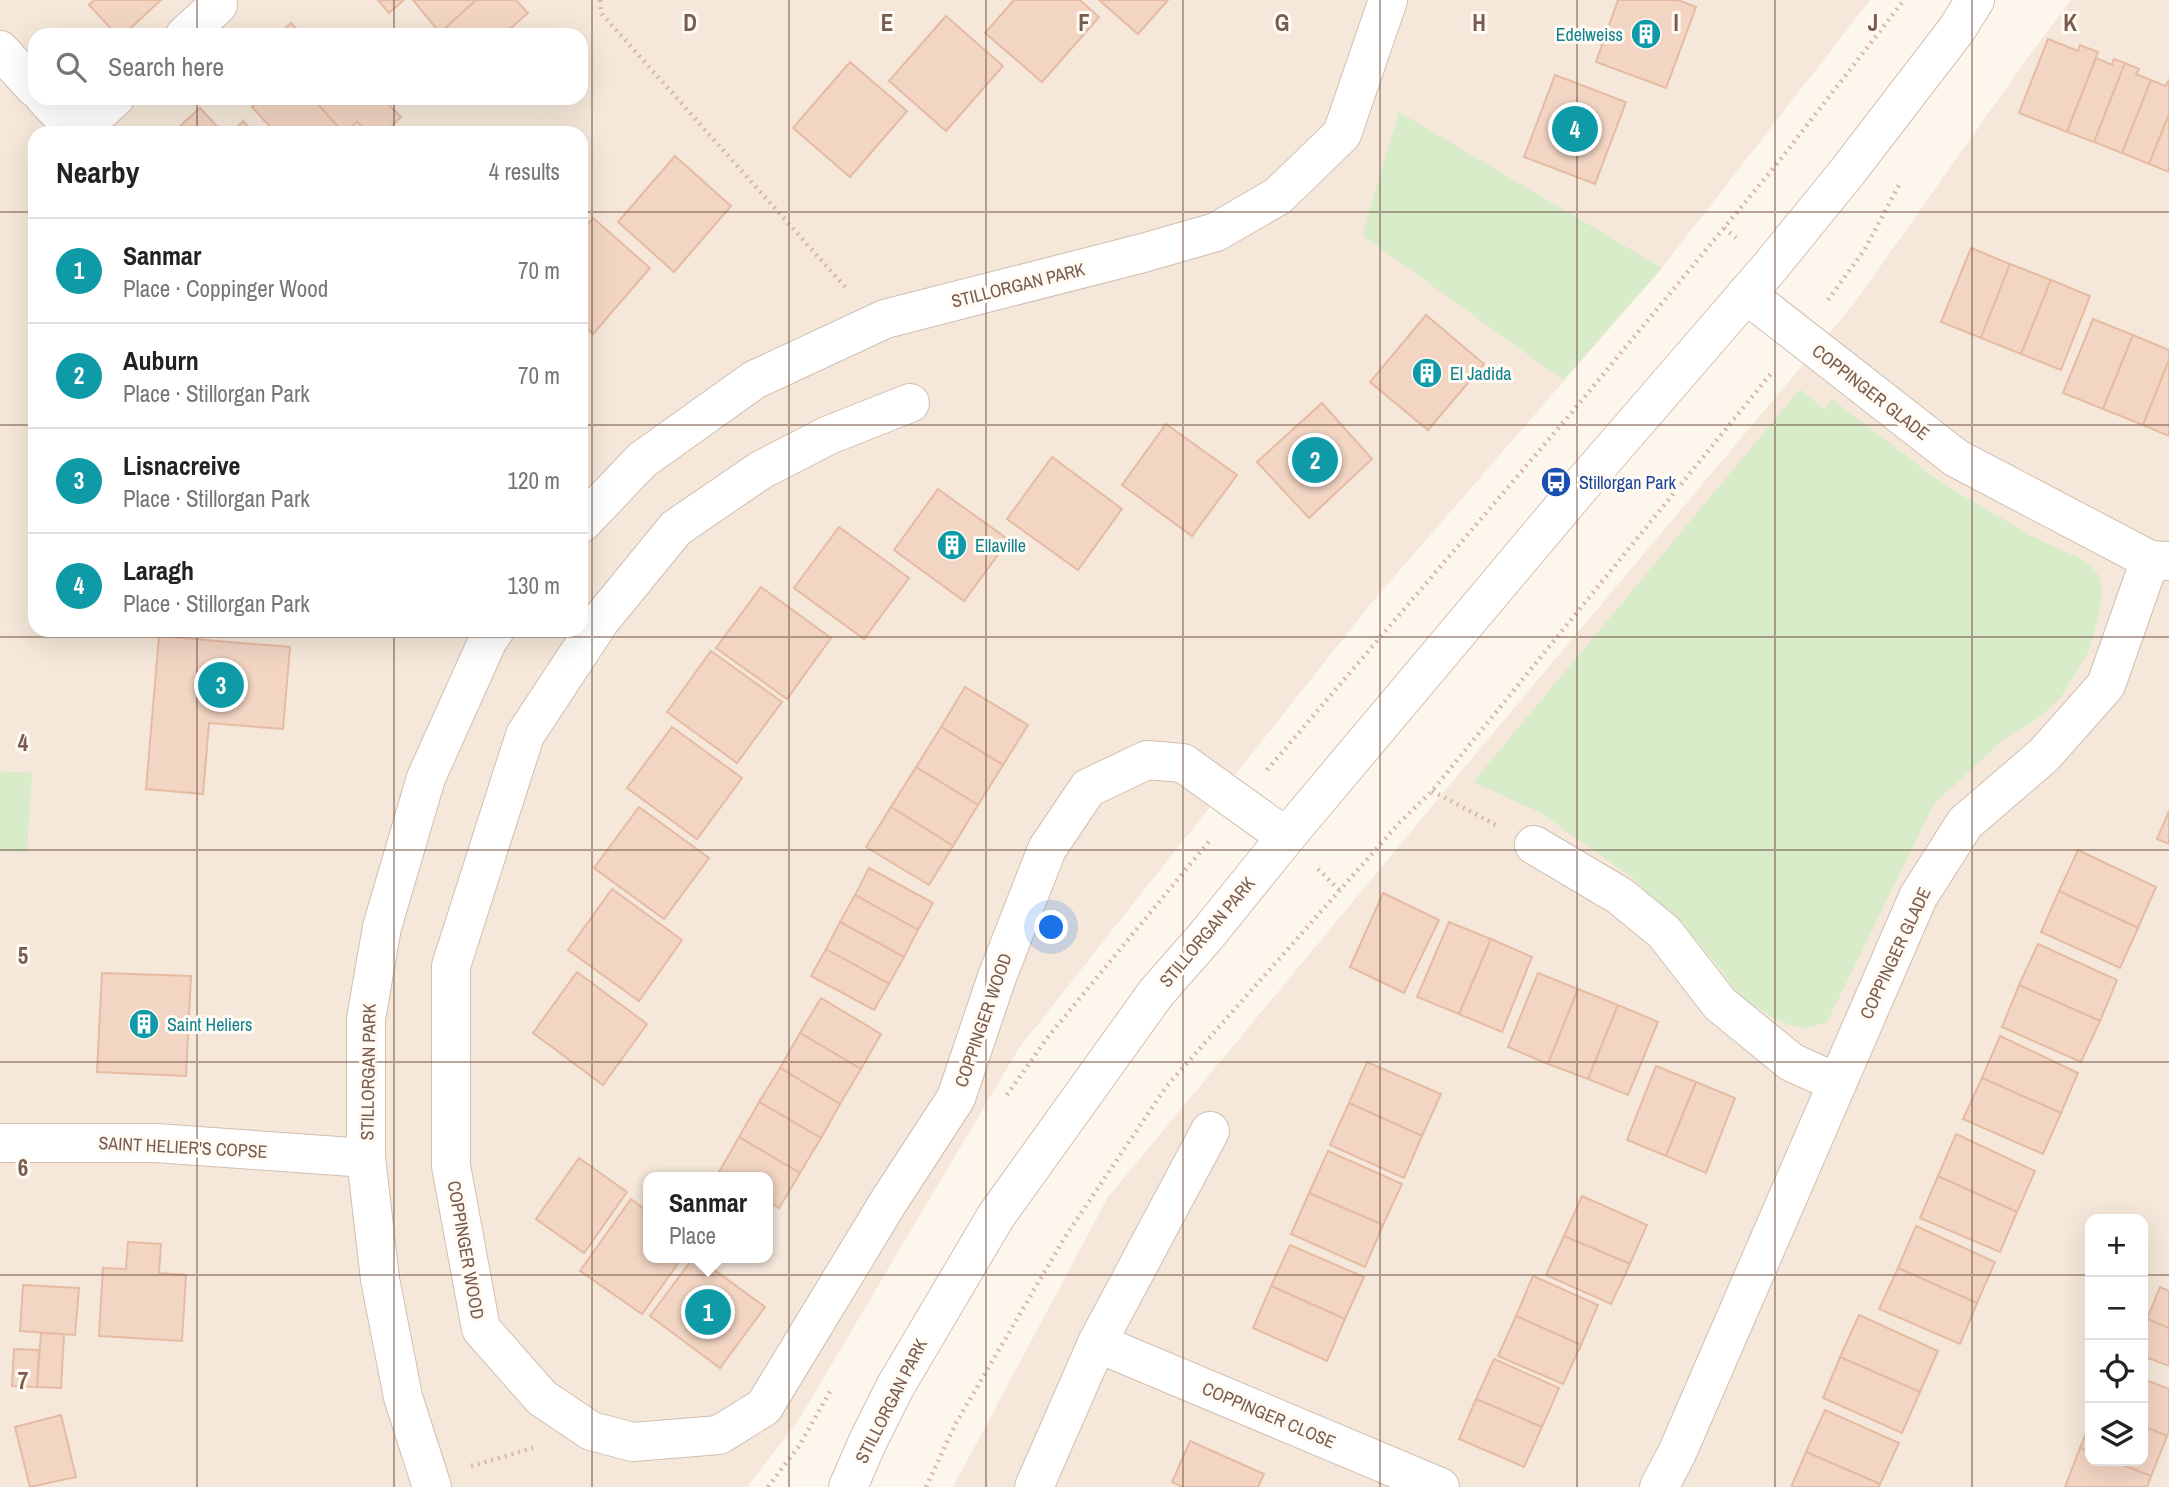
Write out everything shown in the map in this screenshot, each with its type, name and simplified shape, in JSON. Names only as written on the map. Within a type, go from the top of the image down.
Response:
[{"type":"street","name":"STILLORGAN PARK","points":[[588,517],[642,460],[754,380],[886,319],[1216,232],[1278,196],[1342,134],[1388,0]]},
{"type":"street","name":"STILLORGAN PARK","points":[[848,1487],[895,1387],[996,1216],[1156,993],[1849,171],[1957,29],[1975,0]]},
{"type":"street","points":[[193,28],[218,5]]},
{"type":"street","points":[[0,51],[28,81]]},
{"type":"street","points":[[52,105],[60,114],[85,125],[106,105]]},
{"type":"street","name":"COPPINGER GLADE","points":[[1659,1487],[1677,1453],[1918,897],[1965,823],[2044,755],[2106,685],[2160,560],[1956,458],[1746,294]]},
{"type":"street","name":"COPPINGER WOOD","points":[[910,403],[829,435],[761,470],[676,527],[600,621],[525,736],[450,966],[451,1166],[481,1329],[542,1398],[591,1431],[633,1443],[719,1435],[764,1407],[889,1201],[956,1098],[997,977],[1047,849],[1088,788],[1147,760],[1183,763],[1241,802],[1286,837]]},
{"type":"street","name":"STILLORGAN PARK","points":[[430,1483],[403,1397],[380,1279],[366,1158],[366,1019],[382,928],[426,778],[490,637]]},
{"type":"street","points":[[1534,845],[1620,896],[1664,932],[1720,1004],[1791,1062],[1837,1083]]},
{"type":"street","points":[[1034,1487],[1097,1343],[1210,1131]]},
{"type":"street","name":"SAINT HELIER'S COPSE","points":[[0,1143],[156,1143],[366,1158]]},
{"type":"street","name":"COPPINGER CLOSE","points":[[1097,1343],[1440,1487]]},
{"type":"path","points":[[600,0],[601,13],[831,271],[849,291],[886,319]]},
{"type":"path","points":[[926,1487],[956,1423],[1065,1237],[1166,1087],[1400,822],[1432,791],[1855,265],[1900,182]]},
{"type":"path","points":[[1432,791],[1534,845]]},
{"type":"path","points":[[430,1483],[591,1431]]},
{"type":"shaded area","points":[[0,0],[1870,0],[1662,268],[1373,601],[1019,1048],[798,1421],[747,1487],[0,1487]]},
{"type":"shaded area","points":[[2071,0],[2169,0],[2169,1487],[953,1487],[1108,1197],[1853,305]]},
{"type":"green space","points":[[1399,112],[1662,268],[1563,380],[1362,235]]},
{"type":"green space","points":[[1800,389],[1825,410],[1832,399],[1943,484],[2032,536],[2087,562],[2097,573],[2103,591],[2087,655],[2061,697],[2039,718],[2003,740],[1934,804],[1827,1022],[1804,1029],[1779,1021],[1741,997],[1703,947],[1635,880],[1541,813],[1473,782]]},
{"type":"green space","points":[[0,771],[32,773],[27,853],[0,851]]},
{"type":"building","points":[[94,0],[161,0],[131,28],[110,28],[89,5]]},
{"type":"building","points":[[378,0],[404,0],[389,13]]},
{"type":"building","points":[[413,0],[476,0],[445,28],[436,28]]},
{"type":"building","points":[[476,0],[516,0],[528,13],[511,28],[445,28]]},
{"type":"building","points":[[1014,0],[1080,0],[1099,17],[1042,82],[985,33]]},
{"type":"building","points":[[1099,0],[1168,0],[1138,34]]},
{"type":"building","name":"Edelweiss","points":[[1618,0],[1678,0],[1696,7],[1666,88],[1596,62]]},
{"type":"building","points":[[946,16],[1003,66],[946,131],[889,81]]},
{"type":"building","points":[[2048,39],[2078,51],[2080,45],[2098,52],[2067,132],[2019,113]]},
{"type":"building","points":[[2096,58],[2112,65],[2114,59],[2125,63],[2094,142],[2067,132]]},
{"type":"building","points":[[850,62],[907,111],[850,177],[793,128]]},
{"type":"building","points":[[2125,63],[2139,69],[2136,74],[2151,80],[2122,153],[2094,142]]},
{"type":"building","points":[[1555,75],[1626,102],[1595,184],[1524,157]]},
{"type":"building","points":[[2151,80],[2165,86],[2169,80],[2169,114],[2149,164],[2122,153]]},
{"type":"building","points":[[318,105],[338,126],[270,126],[252,107]]},
{"type":"building","points":[[318,105],[389,105],[401,117],[391,126],[361,126],[357,122],[352,126],[338,126]]},
{"type":"building","points":[[200,108],[217,126],[182,126]]},
{"type":"building","points":[[2169,114],[2169,172],[2149,164]]},
{"type":"building","points":[[675,156],[731,206],[674,272],[618,222]]},
{"type":"building","points":[[593,218],[650,268],[593,334],[588,329],[588,224]]},
{"type":"building","points":[[1971,248],[2010,264],[1981,338],[1941,322]]},
{"type":"building","points":[[2010,264],[2051,280],[2021,354],[1981,338]]},
{"type":"building","points":[[2051,280],[2090,296],[2061,370],[2021,354]]},
{"type":"building","name":"El Jadida","points":[[1426,315],[1484,364],[1428,430],[1370,382]]},
{"type":"building","points":[[2093,319],[2133,335],[2103,409],[2063,393]]},
{"type":"building","points":[[2133,335],[2169,350],[2169,360],[2143,425],[2103,409]]},
{"type":"building","points":[[2169,360],[2169,436],[2143,425]]},
{"type":"building","points":[[1322,403],[1372,459],[1309,518],[1257,462]]},
{"type":"building","points":[[1166,424],[1237,475],[1192,536],[1122,485]]},
{"type":"building","points":[[1052,457],[1122,509],[1078,570],[1007,519]]},
{"type":"building","name":"Ellaville","points":[[938,489],[1009,540],[964,601],[894,550]]},
{"type":"building","points":[[839,527],[909,578],[864,639],[794,588]]},
{"type":"building","points":[[761,587],[831,638],[787,699],[716,648]]},
{"type":"building","points":[[159,637],[290,647],[283,729],[209,723],[203,794],[146,789]]},
{"type":"building","points":[[711,651],[782,702],[737,763],[667,712]]},
{"type":"building","points":[[965,687],[1028,725],[1003,765],[941,727]]},
{"type":"building","points":[[672,727],[742,778],[697,839],[627,788]]},
{"type":"building","points":[[941,727],[1003,765],[978,805],[916,767]]},
{"type":"building","points":[[916,767],[978,805],[953,846],[891,807]]},
{"type":"building","points":[[639,807],[709,858],[664,919],[594,868]]},
{"type":"building","points":[[891,807],[953,846],[929,885],[866,847]]},
{"type":"building","points":[[2169,811],[2169,844],[2157,839]]},
{"type":"building","points":[[2078,850],[2156,887],[2138,928],[2059,891]]},
{"type":"building","points":[[869,868],[933,903],[918,930],[855,895]]},
{"type":"building","points":[[612,889],[682,940],[639,1001],[568,950]]},
{"type":"building","points":[[2059,891],[2138,928],[2120,968],[2041,932]]},
{"type":"building","points":[[1383,893],[1439,920],[1404,993],[1350,967]]},
{"type":"building","points":[[855,895],[918,930],[904,957],[840,922]]},
{"type":"building","points":[[840,922],[904,957],[889,984],[826,949]]},
{"type":"building","points":[[1449,922],[1491,939],[1459,1014],[1417,997]]},
{"type":"building","points":[[1491,939],[1532,957],[1502,1032],[1459,1014]]},
{"type":"building","points":[[2038,944],[2117,980],[2100,1021],[2019,985]]},
{"type":"building","points":[[826,949],[889,984],[874,1010],[811,976]]},
{"type":"building","points":[[577,972],[647,1024],[603,1085],[533,1033]]},
{"type":"building","name":"Saint Heliers","points":[[102,973],[191,976],[186,1076],[97,1072]]},
{"type":"building","points":[[1538,973],[1578,989],[1548,1064],[1508,1047]]},
{"type":"building","points":[[2019,985],[2100,1021],[2081,1062],[2002,1027]]},
{"type":"building","points":[[1578,989],[1618,1005],[1588,1079],[1548,1064]]},
{"type":"building","points":[[821,998],[881,1034],[861,1069],[800,1033]]},
{"type":"building","points":[[1618,1005],[1658,1022],[1628,1095],[1588,1079]]},
{"type":"building","points":[[800,1033],[861,1069],[840,1104],[780,1068]]},
{"type":"building","points":[[2000,1036],[2078,1073],[2061,1113],[1982,1078]]},
{"type":"building","points":[[1367,1062],[1441,1094],[1422,1136],[1349,1103]]},
{"type":"building","points":[[1656,1066],[1696,1082],[1666,1156],[1627,1140]]},
{"type":"building","points":[[780,1068],[840,1104],[821,1138],[759,1102]]},
{"type":"building","points":[[1982,1078],[2061,1113],[2043,1154],[1963,1119]]},
{"type":"building","points":[[1696,1082],[1735,1098],[1706,1173],[1666,1156]]},
{"type":"building","points":[[759,1102],[821,1138],[800,1173],[739,1137]]},
{"type":"building","points":[[1349,1103],[1422,1136],[1404,1178],[1330,1145]]},
{"type":"building","points":[[1956,1134],[2035,1171],[2017,1212],[1938,1176]]},
{"type":"building","points":[[739,1137],[800,1173],[779,1208],[773,1204],[773,1172],[719,1172]]},
{"type":"building","points":[[1328,1151],[1402,1184],[1383,1225],[1309,1193]]},
{"type":"building","points":[[579,1158],[627,1192],[584,1253],[536,1219]]},
{"type":"building","points":[[1938,1176],[2017,1212],[2000,1252],[1920,1218]]},
{"type":"building","points":[[1309,1193],[1383,1225],[1365,1267],[1291,1234]]},
{"type":"building","points":[[1582,1196],[1647,1225],[1630,1264],[1564,1236]]},
{"type":"building","points":[[631,1199],[643,1208],[643,1263],[678,1263],[642,1314],[580,1271]]},
{"type":"building","points":[[1916,1226],[1995,1262],[1977,1303],[1898,1268]]},
{"type":"building","points":[[1564,1236],[1630,1264],[1611,1304],[1546,1275]]},
{"type":"building","points":[[128,1242],[161,1244],[159,1273],[186,1275],[182,1341],[99,1336],[103,1268],[126,1269]]},
{"type":"building","points":[[1290,1245],[1364,1277],[1345,1319],[1271,1286]]},
{"type":"building","points":[[689,1263],[705,1263],[765,1307],[720,1368],[650,1316]]},
{"type":"building","points":[[1898,1268],[1977,1303],[1960,1344],[1879,1309]]},
{"type":"building","points":[[1533,1276],[1598,1305],[1581,1345],[1516,1316]]},
{"type":"building","points":[[23,1285],[79,1288],[75,1335],[20,1331]]},
{"type":"building","points":[[1271,1286],[1345,1319],[1327,1361],[1253,1328]]},
{"type":"building","points":[[2160,1287],[2169,1291],[2169,1328],[2148,1319]]},
{"type":"building","points":[[1859,1315],[1938,1351],[1920,1392],[1840,1357]]},
{"type":"building","points":[[1516,1316],[1581,1345],[1563,1384],[1498,1356]]},
{"type":"building","points":[[2148,1319],[2169,1328],[2169,1366],[2148,1358]]},
{"type":"building","points":[[41,1333],[64,1334],[61,1388],[37,1387]]},
{"type":"building","points":[[14,1349],[39,1350],[37,1387],[12,1386]]},
{"type":"building","points":[[1840,1357],[1920,1392],[1902,1433],[1823,1398]]},
{"type":"building","points":[[1494,1359],[1559,1388],[1542,1427],[1476,1399]]},
{"type":"building","points":[[2148,1381],[2169,1389],[2167,1436],[2148,1428]]},
{"type":"building","points":[[1476,1399],[1542,1427],[1524,1467],[1459,1439]]},
{"type":"building","points":[[1825,1410],[1899,1443],[1880,1484],[1806,1452]]},
{"type":"building","points":[[61,1415],[76,1477],[30,1487],[15,1427]]},
{"type":"building","points":[[2148,1428],[2167,1436],[2151,1476],[2125,1466],[2148,1466]]},
{"type":"building","points":[[2085,1436],[2085,1450],[2080,1448]]},
{"type":"building","points":[[1190,1441],[1264,1474],[1258,1487],[1182,1487],[1172,1482]]},
{"type":"building","points":[[2080,1448],[2085,1450],[2085,1466],[2125,1466],[2151,1476],[2147,1487],[2065,1487]]},
{"type":"building","points":[[1806,1452],[1880,1484],[1879,1487],[1791,1487]]},
{"type":"place","name":"Edelweiss","points":[[1646,34]]},
{"type":"place","name":"Laragh","points":[[1575,129]]},
{"type":"place","name":"El Jadida","points":[[1427,373]]},
{"type":"place","name":"Auburn","points":[[1315,460]]},
{"type":"place","name":"Stillorgan Park","points":[[1556,482]]},
{"type":"place","name":"Ellaville","points":[[952,545]]},
{"type":"place","name":"Lisnacreive","points":[[221,685]]},
{"type":"place","name":"Saint Heliers","points":[[144,1024]]},
{"type":"place","name":"Sanmar","points":[[708,1312]]}]
